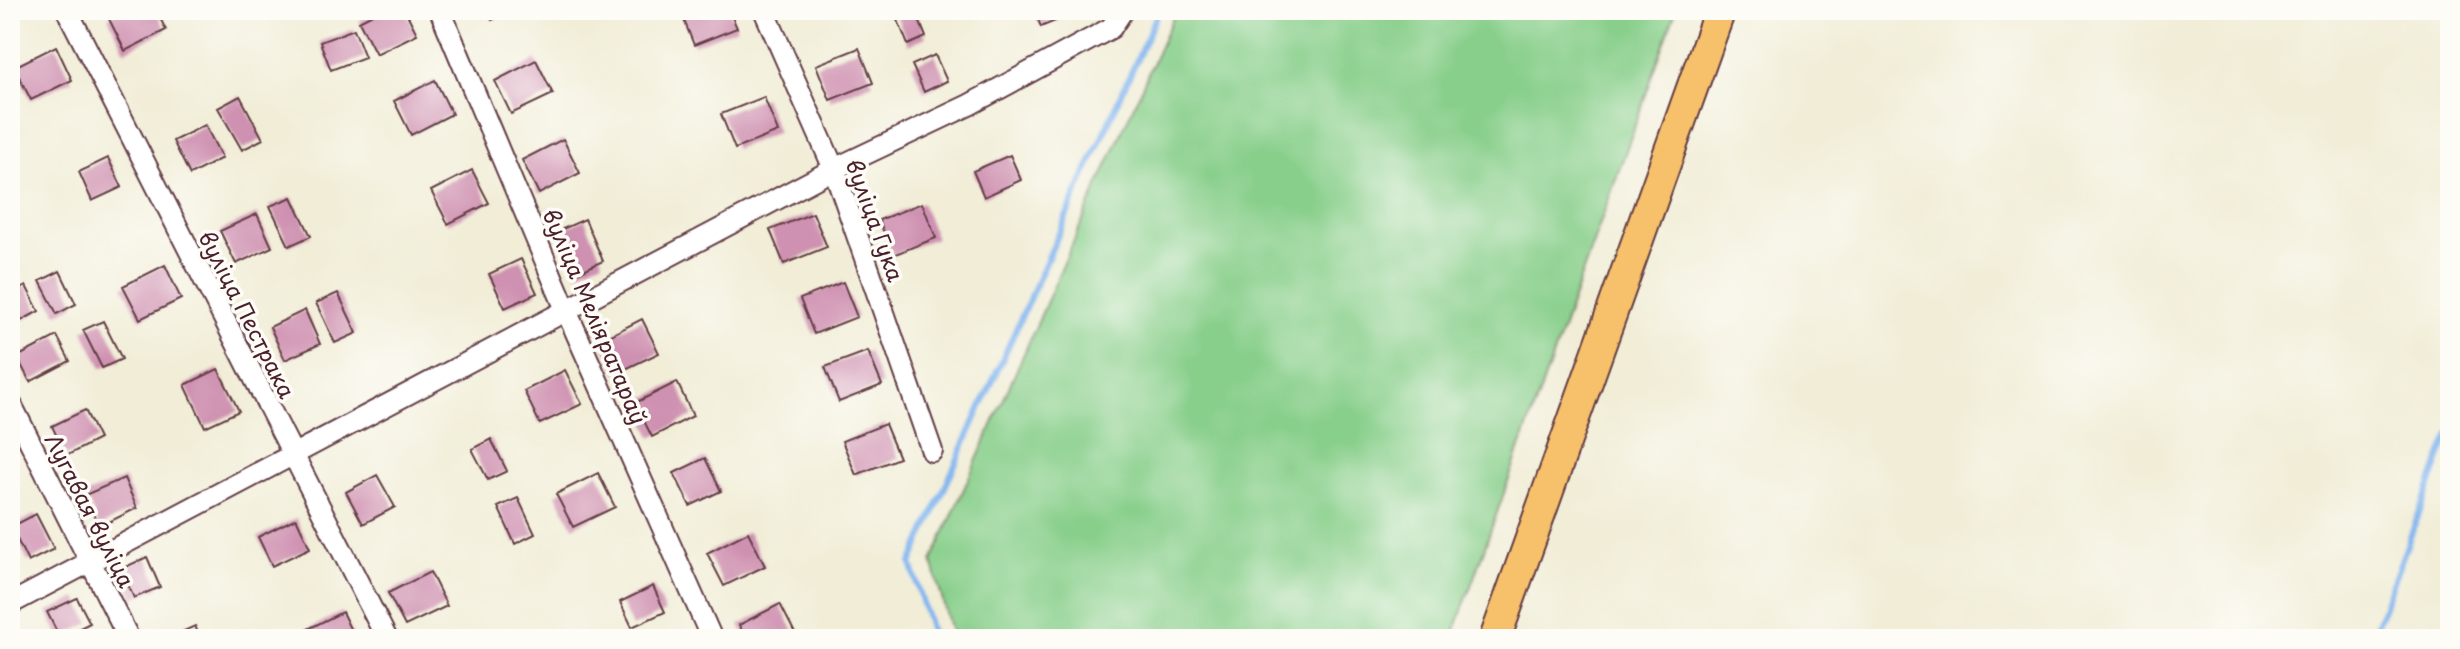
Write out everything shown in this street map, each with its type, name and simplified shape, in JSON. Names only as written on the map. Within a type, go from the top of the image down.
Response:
[{"type":"main road","points":[[1495,639],[1720,10]]},
{"type":"street","name":"вуліца Пестрака","points":[[67,10],[387,639]]},
{"type":"street","name":"вуліца Меліяратараў","points":[[440,10],[566,310],[712,639]]},
{"type":"street","name":"вуліца Гука","points":[[764,10],[834,169],[932,451]]},
{"type":"street","points":[[10,604],[834,169],[969,105],[1123,10]]},
{"type":"street","name":"Лугавая вуліца","points":[[10,402],[129,639]]},
{"type":"green space","points":[[1176,10],[1676,10],[1452,639],[953,639],[932,561]]},
{"type":"building","points":[[122,10],[156,10],[166,30],[125,51],[108,17]]},
{"type":"building","points":[[380,10],[405,10],[417,34],[376,54],[359,21]]},
{"type":"building","points":[[487,10],[513,10],[492,20]]},
{"type":"building","points":[[680,10],[729,10],[737,28],[694,45]]},
{"type":"building","points":[[894,10],[915,10],[926,37],[908,45]]},
{"type":"building","points":[[1034,10],[1070,10],[1072,14],[1041,27]]},
{"type":"building","points":[[354,29],[365,57],[331,70],[320,42]]},
{"type":"building","points":[[56,46],[72,80],[31,100],[14,67]]},
{"type":"building","points":[[859,48],[873,83],[830,100],[816,65]]},
{"type":"building","points":[[935,55],[947,81],[924,92],[912,65]]},
{"type":"building","points":[[536,60],[553,94],[511,114],[495,81]]},
{"type":"building","points":[[435,80],[452,114],[411,135],[394,101]]},
{"type":"building","points":[[240,96],[263,139],[242,150],[218,108]]},
{"type":"building","points":[[764,97],[778,132],[735,149],[721,114]]},
{"type":"building","points":[[205,125],[222,158],[190,175],[173,141]]},
{"type":"building","points":[[563,139],[580,173],[539,194],[522,160]]},
{"type":"building","points":[[1010,155],[1021,180],[984,197],[973,171]]},
{"type":"building","points":[[108,158],[122,187],[92,201],[79,172]]},
{"type":"building","points":[[472,170],[489,203],[448,224],[431,191]]},
{"type":"building","points":[[292,197],[311,236],[289,246],[270,206]]},
{"type":"building","points":[[922,203],[936,238],[893,255],[879,220]]},
{"type":"building","points":[[813,213],[827,247],[784,264],[770,230]]},
{"type":"building","points":[[257,214],[272,247],[236,264],[220,231]]},
{"type":"building","points":[[585,219],[603,261],[577,273],[558,231]]},
{"type":"building","points":[[521,259],[537,293],[505,308],[489,274]]},
{"type":"building","points":[[165,265],[181,299],[140,319],[123,286]]},
{"type":"building","points":[[60,271],[76,304],[57,314],[40,281]]},
{"type":"building","points":[[843,282],[857,317],[814,334],[800,299]]},
{"type":"building","points":[[26,286],[39,311],[10,327],[10,294]]},
{"type":"building","points":[[338,293],[357,333],[335,343],[316,303]]},
{"type":"building","points":[[305,310],[320,344],[285,360],[270,327]]},
{"type":"building","points":[[642,319],[659,353],[617,373],[601,340]]},
{"type":"building","points":[[103,321],[122,359],[102,368],[83,330]]},
{"type":"building","points":[[57,336],[70,361],[30,382],[17,357]]},
{"type":"building","points":[[868,351],[882,385],[839,402],[825,367]]},
{"type":"building","points":[[218,369],[239,411],[205,427],[185,385]]},
{"type":"building","points":[[565,370],[582,404],[540,424],[524,391]]},
{"type":"building","points":[[677,382],[693,416],[652,437],[635,403]]},
{"type":"building","points":[[85,410],[99,439],[66,456],[52,426]]},
{"type":"building","points":[[885,424],[899,458],[856,475],[842,441]]},
{"type":"building","points":[[491,439],[507,471],[488,480],[472,449]]},
{"type":"building","points":[[705,458],[721,491],[690,506],[674,473]]},
{"type":"building","points":[[598,473],[615,507],[573,527],[556,494]]},
{"type":"building","points":[[377,475],[395,507],[363,524],[346,492]]},
{"type":"building","points":[[124,478],[137,508],[99,527],[85,495]]},
{"type":"building","points":[[518,498],[535,534],[515,544],[498,507]]},
{"type":"building","points":[[36,514],[54,549],[28,562],[11,527]]},
{"type":"building","points":[[296,518],[310,548],[272,566],[258,537]]},
{"type":"building","points":[[748,532],[765,566],[724,586],[707,553]]},
{"type":"building","points":[[147,557],[160,587],[134,598],[121,569]]},
{"type":"building","points":[[430,572],[447,606],[405,626],[388,593]]},
{"type":"building","points":[[653,586],[665,612],[632,627],[620,602]]},
{"type":"building","points":[[77,598],[90,623],[60,638],[47,612]]},
{"type":"building","points":[[780,604],[797,637],[746,639],[739,625]]},
{"type":"building","points":[[342,612],[355,639],[303,639],[300,633]]},
{"type":"building","points":[[195,626],[201,639],[166,639]]},
{"type":"waterway","points":[[933,639],[911,563],[1159,10]]},
{"type":"waterway","points":[[2371,639],[2450,433]]}]
